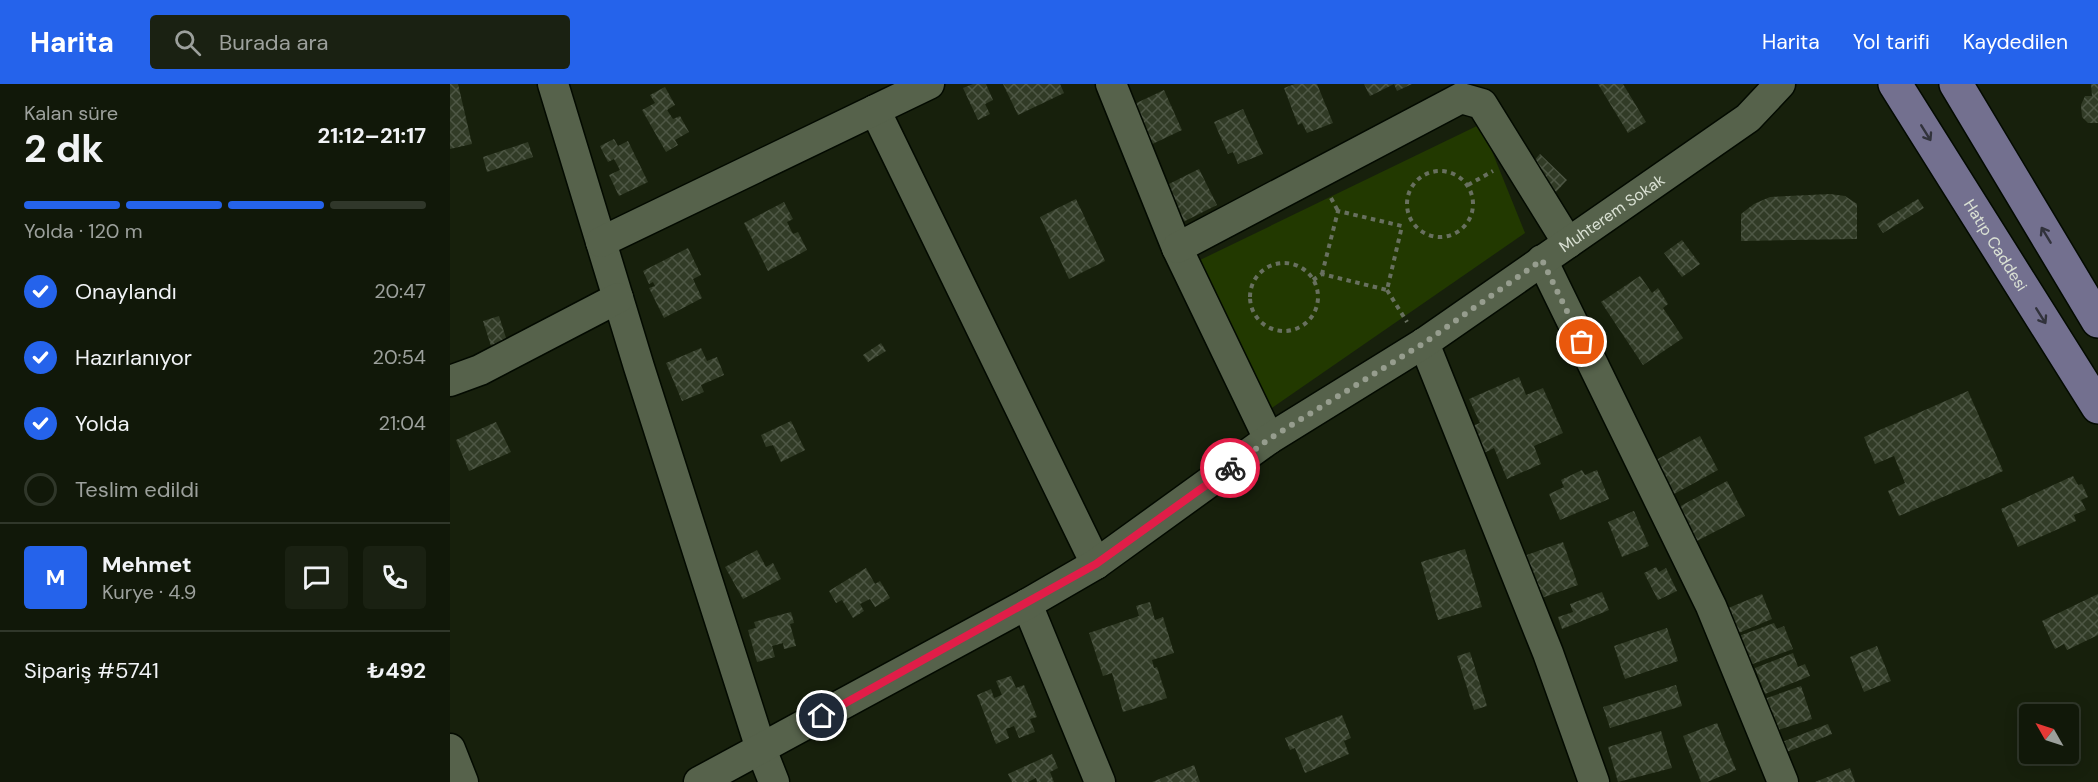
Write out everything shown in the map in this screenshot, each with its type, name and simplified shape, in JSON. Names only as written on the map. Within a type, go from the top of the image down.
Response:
[{"type":"main road","name":"Hatıp Caddesi","points":[[1895,84],[2098,407]]},
{"type":"main road","points":[[1956,84],[2098,321]]},
{"type":"street","points":[[553,84],[618,298],[761,749],[774,782]]},
{"type":"street","points":[[601,242],[929,84]]},
{"type":"street","points":[[1111,84],[1177,248],[1269,439]]},
{"type":"street","name":"Muhterem Sokak","points":[[699,782],[1027,604],[1096,564],[1269,439],[1423,344],[1748,117],[1780,84]]},
{"type":"street","points":[[1177,248],[1461,98],[1482,104],[1568,243]]},
{"type":"street","points":[[875,110],[1096,564]]},
{"type":"street","points":[[1542,260],[1711,606],[1783,782]]},
{"type":"street","points":[[450,381],[480,370],[618,298]]},
{"type":"street","points":[[1423,344],[1548,653],[1594,782]]},
{"type":"street","points":[[1027,604],[1100,782]]},
{"type":"street","points":[[450,749],[463,782]]},
{"type":"path","points":[[1440,171],[1460,177],[1468,185],[1473,205],[1471,216],[1458,232],[1448,237],[1427,235],[1418,229],[1412,220],[1408,210],[1408,198],[1419,179],[1440,171]]},
{"type":"path","points":[[1313,280],[1322,274],[1338,211],[1402,226],[1412,220]]},
{"type":"path","points":[[1387,290],[1402,226]]},
{"type":"path","points":[[1287,263],[1307,271],[1313,280],[1318,291],[1318,303],[1314,314],[1296,329],[1285,332],[1273,330],[1254,315],[1250,295],[1252,284],[1266,268],[1287,263]]},
{"type":"path","points":[[1322,274],[1387,290],[1423,344]]},
{"type":"green space","points":[[1481,124],[1525,233],[1269,410],[1200,260]]},
{"type":"building","points":[[450,84],[458,84],[472,144],[450,149]]},
{"type":"building","points":[[973,84],[986,84],[993,100],[985,104],[990,114],[978,120],[963,88]]},
{"type":"building","points":[[1003,84],[1060,84],[1064,93],[1018,115]]},
{"type":"building","points":[[1295,84],[1317,84],[1333,123],[1307,133],[1302,123],[1298,125],[1284,88]]},
{"type":"building","points":[[1364,84],[1394,84],[1370,96]]},
{"type":"building","points":[[1394,84],[1412,84],[1397,91]]},
{"type":"building","points":[[1598,84],[1623,84],[1646,122],[1628,133]]},
{"type":"building","points":[[2091,84],[2098,84],[2098,123],[2088,123],[2082,117],[2081,105],[2085,96],[2092,96]]},
{"type":"building","points":[[665,87],[675,105],[667,110],[673,119],[680,116],[689,132],[675,140],[678,145],[666,152],[642,110],[655,103],[650,95]]},
{"type":"building","points":[[1164,90],[1182,130],[1144,148],[1126,108]]},
{"type":"building","points":[[1243,109],[1263,154],[1238,164],[1233,152],[1228,154],[1214,122]]},
{"type":"building","points":[[614,139],[618,146],[628,141],[648,182],[619,196],[609,175],[620,170],[614,159],[608,162],[600,146]]},
{"type":"building","points":[[528,142],[533,157],[487,172],[483,157]]},
{"type":"building","points":[[1540,154],[1567,180],[1556,192],[1530,165]]},
{"type":"building","points":[[1199,169],[1217,205],[1181,223],[1163,187]]},
{"type":"building","points":[[1830,194],[1845,196],[1857,204],[1857,239],[1741,241],[1741,214],[1754,204],[1770,197]]},
{"type":"building","points":[[1076,199],[1105,261],[1069,279],[1040,217]]},
{"type":"building","points":[[1918,199],[1924,208],[1883,233],[1877,224]]},
{"type":"building","points":[[784,202],[793,219],[787,222],[793,234],[798,232],[807,250],[768,271],[744,223]]},
{"type":"building","points":[[1682,240],[1700,264],[1682,277],[1664,253]]},
{"type":"building","points":[[688,248],[701,275],[693,279],[702,298],[664,318],[649,288],[655,286],[653,282],[649,284],[643,271]]},
{"type":"building","points":[[1640,276],[1652,293],[1658,288],[1668,304],[1663,308],[1683,338],[1643,365],[1601,302]]},
{"type":"building","points":[[499,316],[508,344],[492,349],[483,321]]},
{"type":"building","points":[[881,343],[886,351],[868,362],[863,355]]},
{"type":"building","points":[[701,348],[707,361],[717,357],[724,375],[701,385],[704,392],[682,401],[666,363]]},
{"type":"building","points":[[1519,377],[1526,395],[1543,388],[1563,433],[1534,446],[1541,464],[1507,479],[1494,448],[1484,453],[1472,426],[1480,423],[1469,399]]},
{"type":"building","points":[[1968,391],[2003,471],[1899,516],[1888,491],[1905,483],[1894,456],[1875,464],[1864,437]]},
{"type":"building","points":[[791,421],[805,450],[781,462],[773,445],[766,447],[761,435]]},
{"type":"building","points":[[496,422],[511,452],[469,471],[456,440]]},
{"type":"building","points":[[1700,436],[1718,470],[1674,494],[1656,460]]},
{"type":"building","points":[[1582,470],[1585,475],[1597,470],[1609,499],[1560,520],[1549,494],[1564,487],[1561,480]]},
{"type":"building","points":[[2073,476],[2078,485],[2082,484],[2088,497],[2081,500],[2086,510],[2074,515],[2076,521],[2018,547],[2001,509]]},
{"type":"building","points":[[1727,481],[1745,516],[1695,542],[1677,508]]},
{"type":"building","points":[[1634,511],[1649,546],[1622,557],[1608,522]]},
{"type":"building","points":[[1563,542],[1578,585],[1536,600],[1521,557]]},
{"type":"building","points":[[1465,549],[1482,607],[1438,620],[1421,562]]},
{"type":"building","points":[[757,550],[766,567],[773,563],[781,579],[743,599],[725,567]]},
{"type":"building","points":[[1656,567],[1659,572],[1666,568],[1677,591],[1658,600],[1644,573]]},
{"type":"building","points":[[866,568],[875,584],[880,581],[890,598],[875,607],[870,599],[860,604],[864,611],[853,618],[842,600],[836,603],[829,591]]},
{"type":"building","points":[[1602,592],[1609,610],[1562,629],[1558,617],[1573,612],[1570,604]]},
{"type":"building","points":[[1762,594],[1772,619],[1736,634],[1726,609]]},
{"type":"building","points":[[2098,594],[2098,635],[2067,650],[2064,644],[2055,649],[2042,621]]},
{"type":"building","points":[[1150,602],[1155,620],[1163,617],[1174,653],[1152,660],[1154,668],[1157,667],[1167,698],[1123,712],[1112,673],[1103,676],[1089,633],[1139,616],[1136,606]]},
{"type":"building","points":[[791,612],[794,623],[790,624],[796,646],[784,649],[783,643],[772,646],[775,657],[757,662],[748,630],[756,628],[754,622]]},
{"type":"building","points":[[1774,623],[1777,629],[1784,626],[1793,649],[1750,665],[1739,636]]},
{"type":"building","points":[[1667,628],[1678,661],[1625,679],[1614,646]]},
{"type":"building","points":[[1877,646],[1891,681],[1864,692],[1850,657]]},
{"type":"building","points":[[1470,652],[1487,706],[1474,710],[1457,656]]},
{"type":"building","points":[[1793,653],[1798,667],[1805,664],[1810,676],[1765,694],[1755,668]]},
{"type":"building","points":[[1011,676],[1016,688],[1024,685],[1037,717],[1030,719],[1035,732],[1019,738],[1014,726],[1006,729],[1009,738],[996,744],[977,695],[991,689],[994,698],[1002,695],[996,681]]},
{"type":"building","points":[[1676,685],[1682,706],[1610,728],[1603,707]]},
{"type":"building","points":[[1801,686],[1812,719],[1778,730],[1774,720],[1771,721],[1764,699]]},
{"type":"building","points":[[1342,715],[1351,738],[1344,741],[1349,754],[1305,773],[1295,748],[1290,750],[1285,738]]},
{"type":"building","points":[[1717,723],[1736,770],[1707,782],[1701,782],[1683,736]]},
{"type":"building","points":[[1828,724],[1832,734],[1774,757],[1770,747]]},
{"type":"building","points":[[1661,731],[1672,768],[1618,782],[1608,747]]},
{"type":"building","points":[[1052,754],[1058,768],[1050,772],[1054,782],[1037,782],[1036,778],[1028,782],[1012,782],[1008,774]]},
{"type":"building","points":[[1194,765],[1200,782],[1152,782]]},
{"type":"building","points":[[1850,768],[1855,782],[1815,782]]},
{"type":"way so far","points":[[1230,468],[1269,439],[1424,343],[1542,260],[1582,342]]},
{"type":"route","points":[[822,716],[1096,564],[1230,468]]}]
